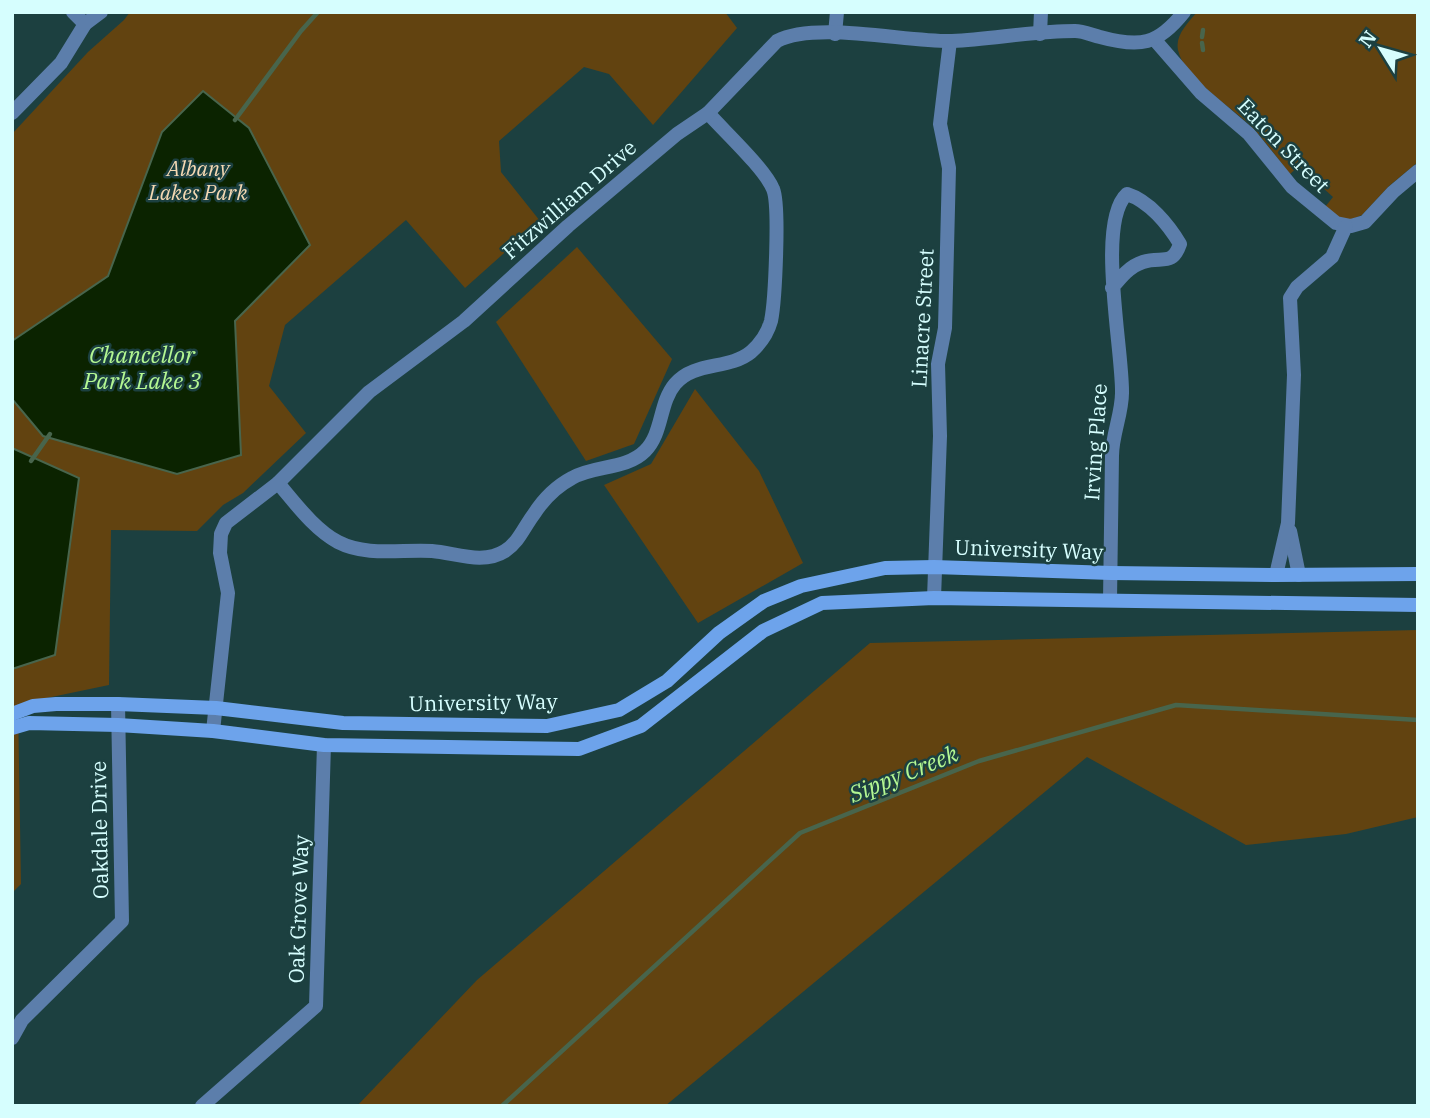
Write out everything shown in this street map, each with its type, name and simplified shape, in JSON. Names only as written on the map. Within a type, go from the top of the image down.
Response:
[{"type":"street","points":[[73,12],[85,24]]},
{"type":"street","points":[[12,113],[61,63],[85,24],[101,12]]},
{"type":"street","points":[[835,34],[837,12]]},
{"type":"street","points":[[1041,12],[1041,34]]},
{"type":"street","points":[[1161,36],[1184,12]]},
{"type":"street","name":"Fitzwilliam Drive","points":[[213,731],[228,593],[220,553],[220,534],[235,515],[278,484],[369,392],[456,328],[578,218],[677,134],[708,113],[777,41],[813,32],[950,41],[1078,31],[1127,43],[1161,36]]},
{"type":"street","name":"Eaton Street","points":[[1161,36],[1177,63],[1201,93],[1249,134],[1292,187],[1341,225]]},
{"type":"street","name":"Linacre Street","points":[[934,598],[940,436],[938,364],[945,328],[949,168],[940,124],[950,41]]},
{"type":"street","points":[[278,484],[325,533],[345,545],[388,552],[429,551],[474,558],[502,553],[519,539],[544,501],[566,481],[621,464],[645,451],[654,435],[665,400],[676,382],[694,371],[741,359],[754,350],[771,321],[777,223],[777,202],[773,188],[708,113]]},
{"type":"street","points":[[1287,603],[1276,575],[1288,523],[1294,375],[1289,302],[1294,289],[1321,266],[1341,225],[1365,222],[1393,192],[1418,171]]},
{"type":"street","name":"Irving Place","points":[[1110,600],[1112,453],[1122,394],[1112,288],[1115,217],[1121,200],[1127,194],[1138,198],[1171,229],[1180,244],[1177,253],[1170,260],[1141,262],[1124,274],[1112,288]]},
{"type":"street","points":[[1287,603],[1299,575],[1288,523]]},
{"type":"street","name":"University Way","points":[[12,714],[33,706],[118,704],[216,708],[343,723],[547,726],[619,710],[667,681],[719,633],[764,601],[801,586],[885,568],[1276,575],[1418,574]]},
{"type":"street","name":"University Way","points":[[12,727],[29,723],[118,725],[213,731],[324,745],[579,748],[641,726],[763,631],[822,603],[934,598],[1418,605]]},
{"type":"street","name":"Oakdale Drive","points":[[12,1038],[22,1020],[121,921],[118,704]]},
{"type":"street","name":"Oak Grove Way","points":[[202,1106],[316,1006],[324,745]]},
{"type":"green space","name":"Albany Lakes Park","points":[[130,12],[725,12],[737,28],[653,125],[609,74],[584,67],[499,141],[501,172],[540,221],[465,288],[406,220],[285,325],[269,386],[306,433],[243,493],[223,505],[197,531],[111,530],[109,685],[18,704],[21,884],[12,893],[12,134],[88,52]]},
{"type":"green space","points":[[1197,12],[1418,12],[1418,162],[1389,186],[1362,215],[1349,220],[1337,217],[1325,207],[1333,197],[1299,166],[1290,174],[1252,127],[1189,71],[1178,50],[1178,39]]},
{"type":"green space","points":[[577,247],[672,359],[634,444],[586,461],[496,322]]},
{"type":"green space","points":[[695,389],[759,471],[803,563],[698,623],[604,485],[651,464]]},
{"type":"green space","points":[[1418,630],[1418,817],[1346,834],[1246,845],[1087,757],[665,1106],[357,1106],[477,980],[870,643]]},
{"type":"water","name":"Chancellor Park Lake 3","points":[[203,91],[249,128],[310,245],[235,321],[241,455],[177,474],[43,436],[12,399],[12,341],[108,276],[162,132]]},
{"type":"water","points":[[12,448],[79,478],[55,655],[12,669]]},
{"type":"waterway","points":[[235,120],[318,12]]},
{"type":"waterway","points":[[1202,37],[1203,30]]},
{"type":"waterway","points":[[1202,43],[1203,50]]},
{"type":"waterway","points":[[31,461],[50,434]]},
{"type":"waterway","name":"Sippy Creek","points":[[502,1106],[800,833],[979,761],[1176,705],[1418,720]]}]
